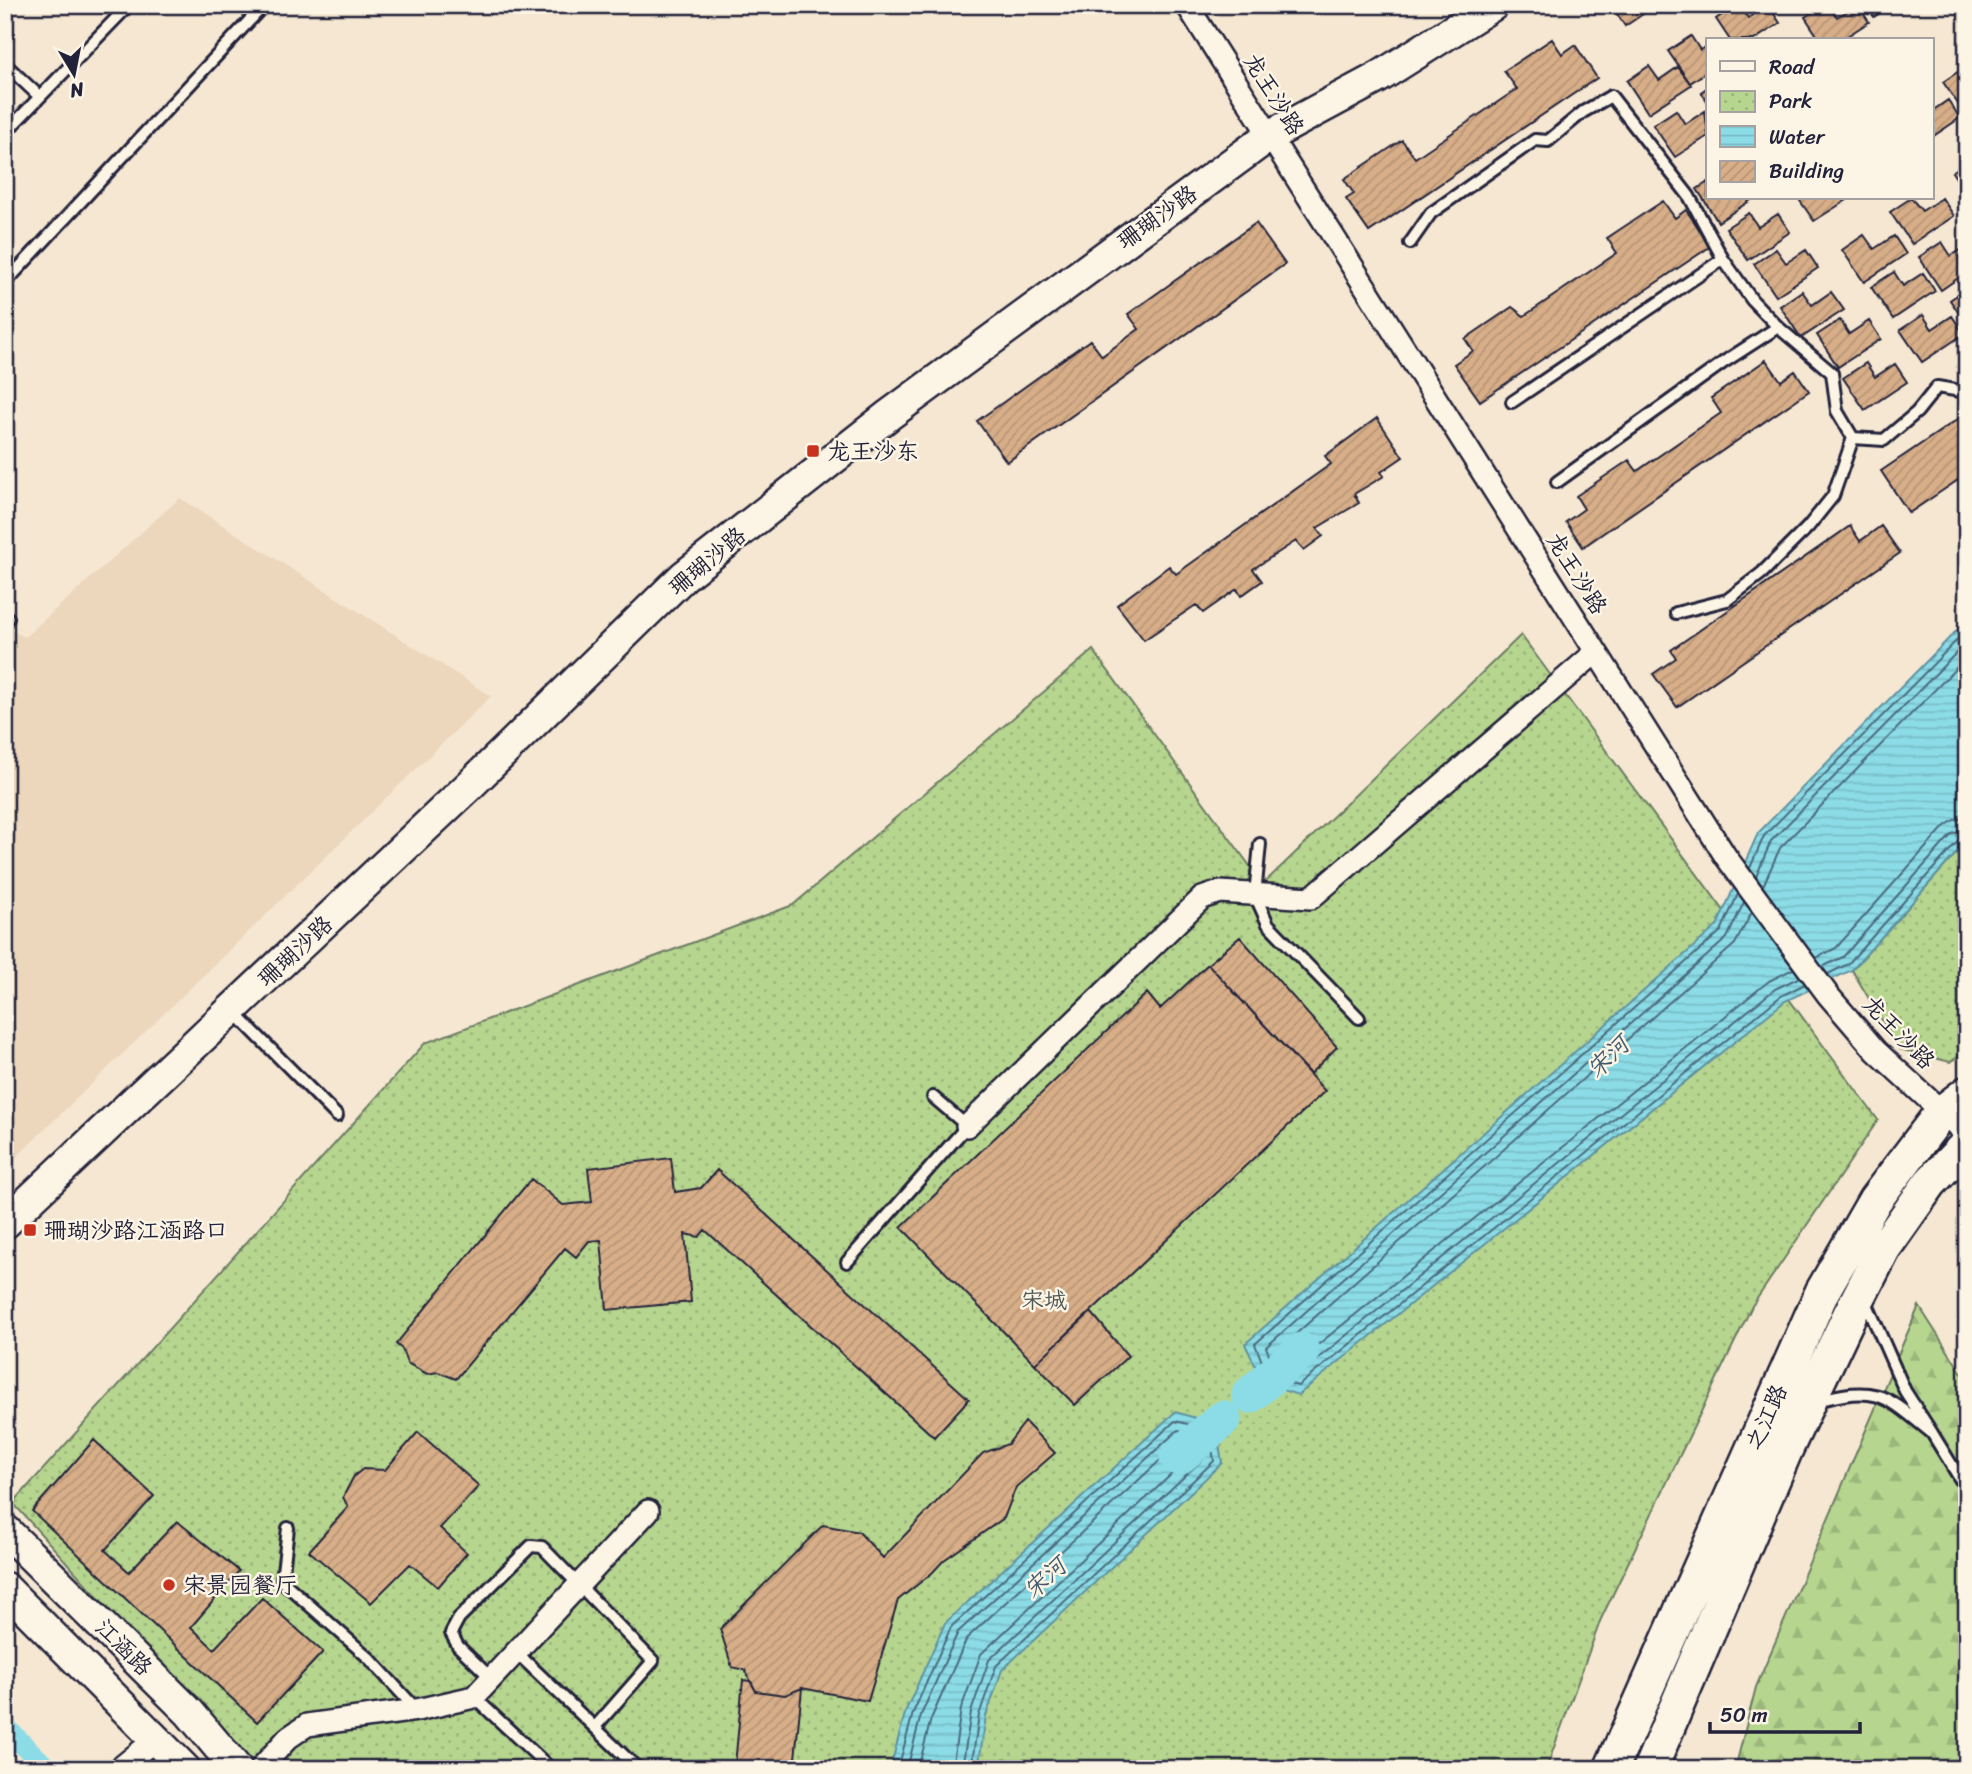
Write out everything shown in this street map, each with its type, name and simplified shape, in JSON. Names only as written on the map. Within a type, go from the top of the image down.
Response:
[{"type":"main road","name":"之江路","points":[[1611,1769],[1822,1292],[1875,1200],[1954,1103]]},
{"type":"main road","name":"之江路","points":[[1650,1769],[1806,1408],[1862,1292],[1900,1226],[1930,1183],[1967,1144]]},
{"type":"street","name":"龙王沙路","points":[[1187,5],[1726,857],[1828,995],[1876,1051],[1954,1103],[1967,1135]]},
{"type":"street","name":"珊瑚沙路","points":[[5,1223],[468,788],[684,576],[889,415],[1269,136],[1379,77],[1493,5]]},
{"type":"street","points":[[967,1126],[1202,898],[1220,892],[1311,898],[1597,652]]},
{"type":"street","points":[[260,1769],[288,1738],[307,1725],[417,1710],[474,1697],[648,1511]]},
{"type":"street","name":"江涵路","points":[[5,1530],[189,1712],[237,1769]]},
{"type":"street","name":"江涵路","points":[[5,1588],[185,1769]]},
{"type":"street","points":[[119,1769],[157,1738]]},
{"type":"lane","points":[[5,133],[129,5]]},
{"type":"lane","points":[[5,283],[263,6]]},
{"type":"lane","points":[[5,64],[39,96]]},
{"type":"lane","points":[[1410,243],[1431,213],[1500,167],[1513,154],[1535,140],[1548,141],[1583,112],[1611,96],[1689,195],[1723,258],[1752,300],[1778,327],[1832,373],[1837,411],[1853,438],[1833,496],[1808,527],[1762,573],[1727,600],[1676,613]]},
{"type":"lane","points":[[1512,402],[1723,258]]},
{"type":"lane","points":[[1558,482],[1778,327]]},
{"type":"lane","points":[[1853,438],[1884,440],[1917,412],[1937,387],[1961,391],[1967,388]]},
{"type":"lane","points":[[1260,844],[1255,895],[1268,924],[1359,1018]]},
{"type":"lane","points":[[233,1010],[337,1116]]},
{"type":"lane","points":[[847,1262],[967,1126],[933,1097]]},
{"type":"lane","points":[[1862,1292],[1905,1391],[1967,1490]]},
{"type":"lane","points":[[1806,1408],[1853,1392],[1885,1396],[1932,1433]]},
{"type":"lane","points":[[288,1528],[282,1581],[369,1658],[417,1710]]},
{"type":"lane","points":[[491,1678],[458,1646],[451,1633],[458,1618],[531,1546],[542,1547],[653,1661],[595,1727]]},
{"type":"lane","points":[[516,1652],[638,1769]]},
{"type":"lane","points":[[474,1697],[551,1769]]},
{"type":"shaded area","points":[[180,498],[491,696],[5,1168],[5,628],[25,637]]},
{"type":"green space","name":"宋城","points":[[1521,635],[1878,1120],[1752,1306],[1601,1619],[1546,1769],[253,1769],[13,1503],[425,1043],[793,905],[1093,650],[1263,884]]},
{"type":"green space","points":[[1967,841],[1967,1051],[1950,1062],[1899,1049],[1852,970]]},
{"type":"green space","points":[[1919,1306],[1967,1381],[1967,1769],[1735,1769],[1756,1687]]},
{"type":"water","points":[[1967,620],[1967,841],[1852,970],[1785,1001],[1298,1395],[1264,1384],[1245,1344],[1717,926],[1758,833]]},
{"type":"water","points":[[1175,1412],[1216,1424],[1222,1463],[1002,1670],[986,1716],[978,1769],[890,1769],[906,1710],[945,1623]]},
{"type":"building","points":[[1611,5],[1646,5],[1649,10],[1625,26]]},
{"type":"building","points":[[1736,5],[1739,5],[1748,18],[1768,5],[1780,23],[1757,38],[1729,38],[1716,19]]},
{"type":"building","points":[[1823,5],[1829,5],[1837,17],[1858,5],[1869,22],[1844,38],[1819,38],[1805,17]]},
{"type":"building","points":[[1866,5],[1893,5],[1874,17]]},
{"type":"building","points":[[1691,36],[1700,50],[1706,46],[1706,72],[1690,83],[1668,51]]},
{"type":"building","points":[[1552,39],[1562,54],[1575,45],[1597,78],[1369,232],[1346,199],[1354,194],[1344,179],[1402,140],[1415,158],[1517,89],[1504,71]]},
{"type":"building","points":[[1649,66],[1659,80],[1678,67],[1691,85],[1648,113],[1627,81]]},
{"type":"building","points":[[1965,67],[1967,113],[1965,114],[1943,82]]},
{"type":"building","points":[[1948,100],[1960,118],[1934,136],[1934,110]]},
{"type":"building","points":[[1676,110],[1685,124],[1705,111],[1706,137],[1675,157],[1653,125]]},
{"type":"building","points":[[1967,162],[1967,194],[1952,172]]},
{"type":"building","points":[[1706,183],[1706,200],[1751,200],[1718,222],[1697,189]]},
{"type":"building","points":[[1942,198],[1954,216],[1912,244],[1890,212],[1908,200],[1913,200],[1922,211]]},
{"type":"building","points":[[1799,200],[1847,200],[1814,221]]},
{"type":"building","points":[[1663,201],[1675,218],[1686,210],[1711,246],[1480,401],[1454,364],[1473,351],[1465,339],[1512,307],[1524,316],[1617,253],[1607,238]]},
{"type":"building","points":[[1749,213],[1758,227],[1778,214],[1790,232],[1748,260],[1726,228]]},
{"type":"building","points":[[1256,223],[1285,264],[1007,462],[977,421],[1090,340],[1102,356],[1139,329],[1128,314]]},
{"type":"building","points":[[1864,235],[1874,249],[1894,236],[1906,254],[1864,282],[1842,250]]},
{"type":"building","points":[[1942,242],[1951,256],[1967,246],[1967,272],[1941,290],[1919,257]]},
{"type":"building","points":[[1776,249],[1786,263],[1806,250],[1818,268],[1776,296],[1754,264]]},
{"type":"building","points":[[1894,272],[1903,286],[1923,273],[1935,291],[1893,319],[1871,287]]},
{"type":"building","points":[[1967,288],[1967,325],[1950,300]]},
{"type":"building","points":[[1802,291],[1812,305],[1831,292],[1844,310],[1801,338],[1780,306]]},
{"type":"building","points":[[1923,315],[1932,329],[1952,316],[1964,334],[1922,362],[1900,330]]},
{"type":"building","points":[[1840,320],[1849,334],[1869,321],[1881,339],[1838,367],[1817,335]]},
{"type":"building","points":[[1766,360],[1781,381],[1795,371],[1809,391],[1583,547],[1566,522],[1584,509],[1576,496],[1629,460],[1637,471],[1721,413],[1711,398]]},
{"type":"building","points":[[1866,363],[1875,377],[1895,364],[1907,382],[1865,410],[1843,378]]},
{"type":"building","points":[[1967,413],[1967,474],[1909,513],[1881,471]]},
{"type":"building","points":[[1377,418],[1403,457],[1381,472],[1384,476],[1354,494],[1359,503],[1317,528],[1323,536],[1304,550],[1296,541],[1253,569],[1262,581],[1241,596],[1237,589],[1203,613],[1196,605],[1144,640],[1117,605],[1169,566],[1176,574],[1331,464],[1325,456]]},
{"type":"building","points":[[1850,526],[1860,541],[1881,526],[1900,553],[1677,707],[1653,674],[1676,658],[1671,650]]},
{"type":"building","points":[[1240,937],[1337,1047],[1310,1074],[1208,964]]},
{"type":"building","points":[[1208,964],[1325,1091],[1035,1364],[901,1227],[1147,993],[1160,1009]]},
{"type":"building","points":[[671,1158],[675,1192],[701,1188],[717,1170],[969,1399],[934,1437],[705,1230],[699,1237],[685,1234],[691,1302],[607,1310],[601,1240],[589,1241],[576,1257],[565,1248],[456,1379],[438,1372],[427,1374],[407,1363],[402,1349],[396,1344],[531,1179],[563,1205],[592,1202],[588,1168]]},
{"type":"building","points":[[1091,1312],[1128,1356],[1075,1405],[1035,1364]]},
{"type":"building","points":[[1025,1422],[1055,1453],[1016,1487],[1004,1518],[944,1560],[898,1600],[868,1701],[802,1688],[785,1695],[756,1691],[745,1670],[732,1667],[720,1629],[823,1525],[859,1532],[883,1558],[983,1453],[1008,1444]]},
{"type":"building","points":[[418,1432],[479,1486],[440,1528],[467,1553],[438,1587],[410,1564],[371,1603],[309,1551],[348,1507],[343,1497],[354,1476],[363,1469],[385,1470]]},
{"type":"building","name":"宋景园餐厅","points":[[94,1440],[154,1496],[105,1550],[129,1572],[177,1521],[239,1571],[191,1627],[214,1649],[262,1598],[323,1652],[257,1722],[32,1511]]},
{"type":"building","points":[[743,1680],[750,1681],[756,1691],[785,1695],[802,1688],[794,1769],[723,1769],[735,1765]]},
{"type":"waterway","name":"宋河","points":[[1250,1395],[1301,1351]]},
{"type":"waterway","name":"宋河","points":[[1178,1457],[1223,1419]]},
{"type":"waterway","points":[[5,1727],[48,1769]]},
{"type":"place","name":"龙王沙东","points":[[813,451]]},
{"type":"place","name":"珊瑚沙路江涵路口","points":[[30,1230]]},
{"type":"place","name":"宋景园餐厅","points":[[169,1585]]}]
